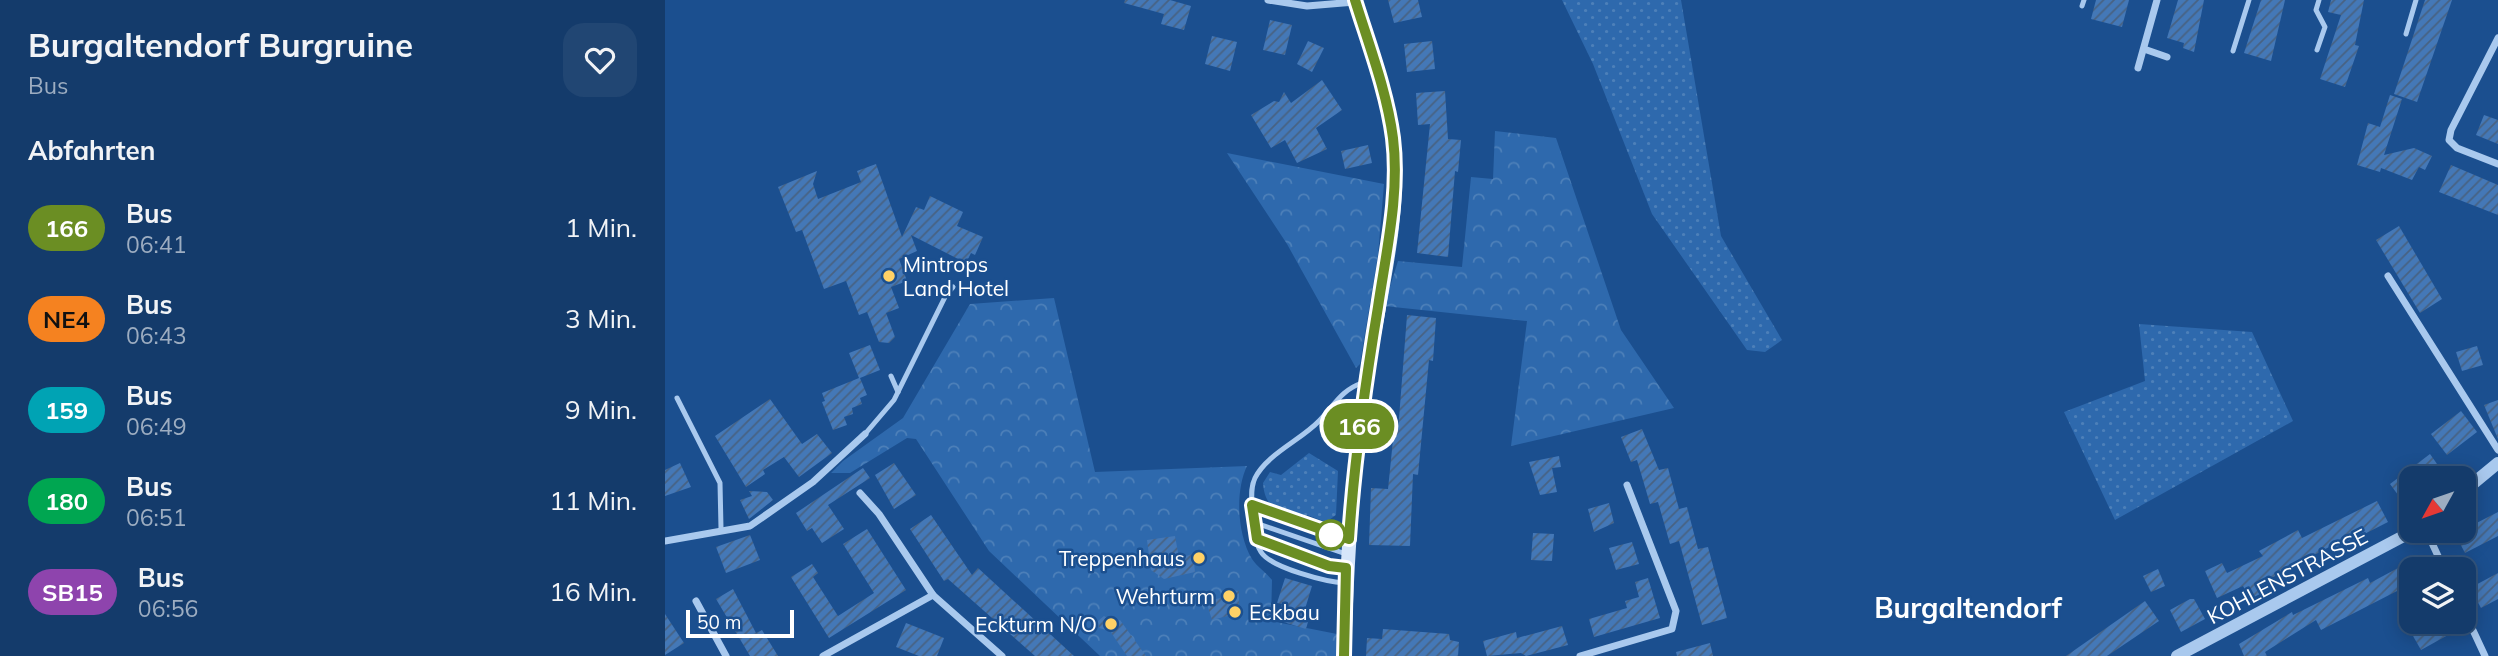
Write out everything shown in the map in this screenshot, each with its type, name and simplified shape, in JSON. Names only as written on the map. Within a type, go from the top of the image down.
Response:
[{"type":"main road","points":[[1344,656],[1347,569],[1358,433],[1387,250],[1395,177],[1393,139],[1387,105],[1355,1]]},
{"type":"street","points":[[1268,0],[1307,6],[1355,1]]},
{"type":"street","points":[[2138,68],[2157,0]]},
{"type":"street","points":[[2498,38],[2451,130],[2449,140],[2457,148],[2498,164]]},
{"type":"street","points":[[2144,49],[2167,57]]},
{"type":"street","points":[[2388,276],[2498,450]]},
{"type":"street","points":[[665,541],[721,528],[750,526],[813,482],[865,434]]},
{"type":"street","points":[[2476,481],[2498,463]]},
{"type":"street","points":[[1580,656],[1672,629],[1676,611],[1627,485]]},
{"type":"street","points":[[860,493],[879,514],[933,595],[1002,656]]},
{"type":"street","name":"KOHLENSTRASSE","points":[[2177,656],[2399,538]]},
{"type":"street","points":[[823,656],[933,595]]},
{"type":"street","points":[[696,601],[726,656]]},
{"type":"street","points":[[2475,634],[2485,656]]},
{"type":"lane","points":[[2233,51],[2249,0]]},
{"type":"lane","points":[[2317,50],[2325,27],[2316,10],[2319,0]]},
{"type":"lane","points":[[2406,34],[2416,0]]},
{"type":"lane","points":[[865,434],[880,420],[898,392],[946,295],[953,287]]},
{"type":"lane","points":[[891,376],[898,392]]},
{"type":"lane","points":[[1347,569],[1312,577],[1267,558],[1257,539],[1253,522],[1252,490],[1257,475],[1321,420],[1351,387],[1365,382]]},
{"type":"lane","points":[[677,398],[720,483],[721,528]]},
{"type":"lane","points":[[1321,420],[1346,422],[1358,433]]},
{"type":"lane","points":[[1252,505],[1349,539]]},
{"type":"lane","points":[[1253,522],[1347,569]]},
{"type":"lane","points":[[1257,539],[1329,566],[1347,569]]},
{"type":"green space","points":[[1562,0],[1681,0],[1721,236],[1782,340],[1765,352],[1747,350],[1652,214],[1593,64]]},
{"type":"green space","points":[[1495,131],[1556,138],[1621,330],[1674,408],[1511,446],[1527,321],[1384,306],[1398,261],[1462,267],[1471,177],[1493,179]]},
{"type":"green space","points":[[1227,153],[1384,184],[1378,255],[1360,364],[1356,368],[1287,244]]},
{"type":"green space","points":[[1054,298],[1095,472],[1247,466],[1239,500],[1241,525],[1252,559],[1272,580],[1271,621],[1342,635],[1341,656],[1100,656],[989,551],[916,439],[907,438],[850,473],[831,473],[843,461],[903,418],[970,304]]},
{"type":"green space","points":[[2139,324],[2252,332],[2293,421],[2115,520],[2064,412],[2145,381]]},
{"type":"green space","points":[[1309,453],[1338,471],[1336,515],[1326,522],[1307,515],[1304,520],[1281,512],[1271,505],[1264,492],[1263,483],[1270,472],[1281,475]]},
{"type":"building","points":[[1125,0],[1170,0],[1191,6],[1184,30],[1161,24],[1164,14],[1124,3]]},
{"type":"building","points":[[1388,0],[1418,0],[1422,17],[1394,23]]},
{"type":"building","points":[[2096,0],[2129,0],[2122,27],[2091,19]]},
{"type":"building","points":[[2178,0],[2204,0],[2194,52],[2183,48],[2184,43],[2167,38]]},
{"type":"building","points":[[2261,0],[2285,0],[2271,61],[2244,53]]},
{"type":"building","points":[[2331,0],[2364,0],[2355,45],[2359,46],[2345,87],[2320,79],[2341,15],[2328,12]]},
{"type":"building","points":[[2425,0],[2452,0],[2417,102],[2394,94]]},
{"type":"building","points":[[1270,20],[1292,25],[1285,55],[1263,50]]},
{"type":"building","points":[[1212,36],[1237,42],[1230,71],[1205,64]]},
{"type":"building","points":[[1308,41],[1324,48],[1312,72],[1297,64]]},
{"type":"building","points":[[1432,41],[1435,69],[1407,72],[1404,44]]},
{"type":"building","points":[[1322,80],[1342,110],[1316,128],[1327,149],[1297,163],[1285,140],[1271,148],[1251,115],[1274,101],[1279,102],[1284,92],[1291,103]]},
{"type":"building","points":[[1445,91],[1448,139],[1461,140],[1458,172],[1455,171],[1448,257],[1417,253],[1430,124],[1418,125],[1416,93]]},
{"type":"building","points":[[2390,95],[2402,99],[2384,155],[2414,148],[2432,156],[2425,170],[2419,167],[2412,180],[2381,168],[2380,172],[2357,165],[2368,123],[2380,127]]},
{"type":"building","points":[[2484,115],[2498,120],[2498,144],[2476,135]]},
{"type":"building","points":[[1368,145],[1372,163],[1345,169],[1341,151]]},
{"type":"building","points":[[876,164],[902,237],[916,207],[924,210],[930,196],[963,212],[957,226],[983,237],[975,255],[971,253],[966,263],[911,235],[917,251],[899,259],[907,281],[891,287],[899,308],[886,313],[895,337],[889,343],[879,342],[867,312],[859,315],[846,281],[824,289],[802,230],[796,232],[778,187],[817,171],[813,184],[818,199],[861,182],[857,171]]},
{"type":"building","points":[[2451,165],[2498,185],[2498,215],[2439,192]]},
{"type":"building","points":[[2399,226],[2442,299],[2420,313],[2376,240]]},
{"type":"building","points":[[1407,315],[1436,318],[1433,361],[1429,360],[1418,475],[1413,474],[1410,546],[1369,545],[1371,488],[1388,489],[1394,430],[1398,431]]},
{"type":"building","points":[[870,345],[880,370],[860,378],[867,395],[860,398],[862,404],[852,408],[853,414],[844,417],[847,425],[833,430],[822,402],[825,401],[822,393],[859,378],[849,353]]},
{"type":"building","points":[[2477,346],[2483,365],[2462,371],[2456,352]]},
{"type":"building","points":[[770,399],[802,444],[817,434],[832,453],[799,477],[784,457],[763,470],[765,474],[746,487],[715,436]]},
{"type":"building","points":[[2498,400],[2498,439],[2484,405]]},
{"type":"building","points":[[2461,411],[2477,432],[2447,455],[2431,434]]},
{"type":"building","points":[[1642,429],[1659,470],[1668,468],[1679,509],[1687,507],[1698,549],[1708,547],[1727,618],[1702,625],[1679,541],[1670,544],[1658,502],[1650,504],[1637,460],[1631,462],[1621,437]]},
{"type":"building","points":[[2430,454],[2438,466],[2414,466]]},
{"type":"building","points":[[1559,456],[1561,467],[1552,468],[1557,492],[1540,495],[1529,462]]},
{"type":"building","points":[[680,463],[691,487],[665,496],[665,470]]},
{"type":"building","points":[[894,463],[916,495],[894,509],[875,475]]},
{"type":"building","points":[[863,468],[870,478],[828,505],[844,529],[822,543],[812,528],[807,531],[796,513]]},
{"type":"building","points":[[2399,477],[2399,496],[2390,484]]},
{"type":"building","points":[[749,491],[767,492],[773,500],[749,519],[740,500],[752,496]]},
{"type":"building","points":[[2377,501],[2388,522],[2331,551],[2329,547],[2264,582],[2268,590],[2250,599],[2243,586],[2217,598],[2205,571],[2222,563],[2227,573],[2263,556],[2259,551],[2298,530],[2302,538]]},
{"type":"building","points":[[1609,503],[1614,523],[1594,532],[1588,509]]},
{"type":"building","points":[[2498,512],[2498,536],[2465,553],[2460,543],[2476,543],[2476,523]]},
{"type":"building","points":[[931,515],[972,575],[978,568],[1074,656],[1035,656],[948,579],[944,581],[910,529]]},
{"type":"building","points":[[867,529],[906,590],[829,638],[791,577],[812,564],[818,573],[813,577],[838,616],[874,593],[843,544]]},
{"type":"building","points":[[1533,533],[1554,534],[1552,561],[1531,560]]},
{"type":"building","points":[[750,535],[760,560],[726,573],[716,547]]},
{"type":"building","points":[[1175,536],[1179,558],[1193,554],[1195,572],[1164,579],[1151,570],[1147,540]]},
{"type":"building","points":[[1632,542],[1639,564],[1616,570],[1609,548]]},
{"type":"building","points":[[2399,567],[2399,595],[2397,591],[2321,630],[2316,620],[2265,652],[2267,656],[2244,656],[2239,644],[2292,612],[2293,615],[2368,578],[2370,583]]},
{"type":"building","points":[[2158,569],[2165,586],[2151,592],[2143,576]]},
{"type":"building","points":[[2498,573],[2498,599],[2481,608],[2476,599],[2476,585]]},
{"type":"building","points":[[1285,578],[1312,586],[1305,609],[1311,611],[1306,629],[1277,620],[1282,604],[1277,603]]},
{"type":"building","points":[[1648,578],[1660,618],[1594,637],[1589,619],[1627,608],[1625,601],[1639,597],[1635,582]]},
{"type":"building","points":[[733,589],[756,633],[762,630],[778,656],[750,656],[716,599]]},
{"type":"building","points":[[1231,590],[1239,591],[1239,613],[1212,620],[1206,601],[1226,597]]},
{"type":"building","points":[[2194,599],[2205,619],[2181,632],[2170,610]]},
{"type":"building","points":[[2145,601],[2159,621],[2107,656],[2066,656]]},
{"type":"building","points":[[665,614],[684,643],[665,655]]},
{"type":"building","points":[[1104,616],[1114,622],[1120,620],[1146,656],[1127,656],[1110,631],[1099,628],[1098,621]]},
{"type":"building","points":[[906,623],[944,638],[937,656],[919,656],[896,647]]},
{"type":"building","points":[[1562,626],[1568,645],[1526,656],[1521,653],[1487,656],[1483,641],[1516,632],[1517,638]]},
{"type":"building","points":[[1383,629],[1449,634],[1450,640],[1459,642],[1458,656],[1366,656],[1367,638],[1382,639]]},
{"type":"building","points":[[2412,634],[2447,634],[2448,635],[2421,650]]},
{"type":"building","points":[[1710,643],[1713,656],[1677,656],[1676,652]]},
{"type":"bus line","name":"166","points":[[1344,656],[1346,568],[1329,566],[1257,539],[1252,505],[1349,539],[1358,433],[1387,250],[1395,177],[1393,139],[1387,105],[1355,0]]},
{"type":"place","name":"Mintrops Land Hotel","points":[[889,276]]},
{"type":"place","name":"Treppenhaus","points":[[1199,558]]},
{"type":"place","name":"Wehrturm","points":[[1229,596]]},
{"type":"place","name":"Eckbau","points":[[1235,612]]},
{"type":"place","name":"Eckturm N/O","points":[[1111,624]]},
{"type":"district","name":"Burgaltendorf","points":[[1968,607]]}]
